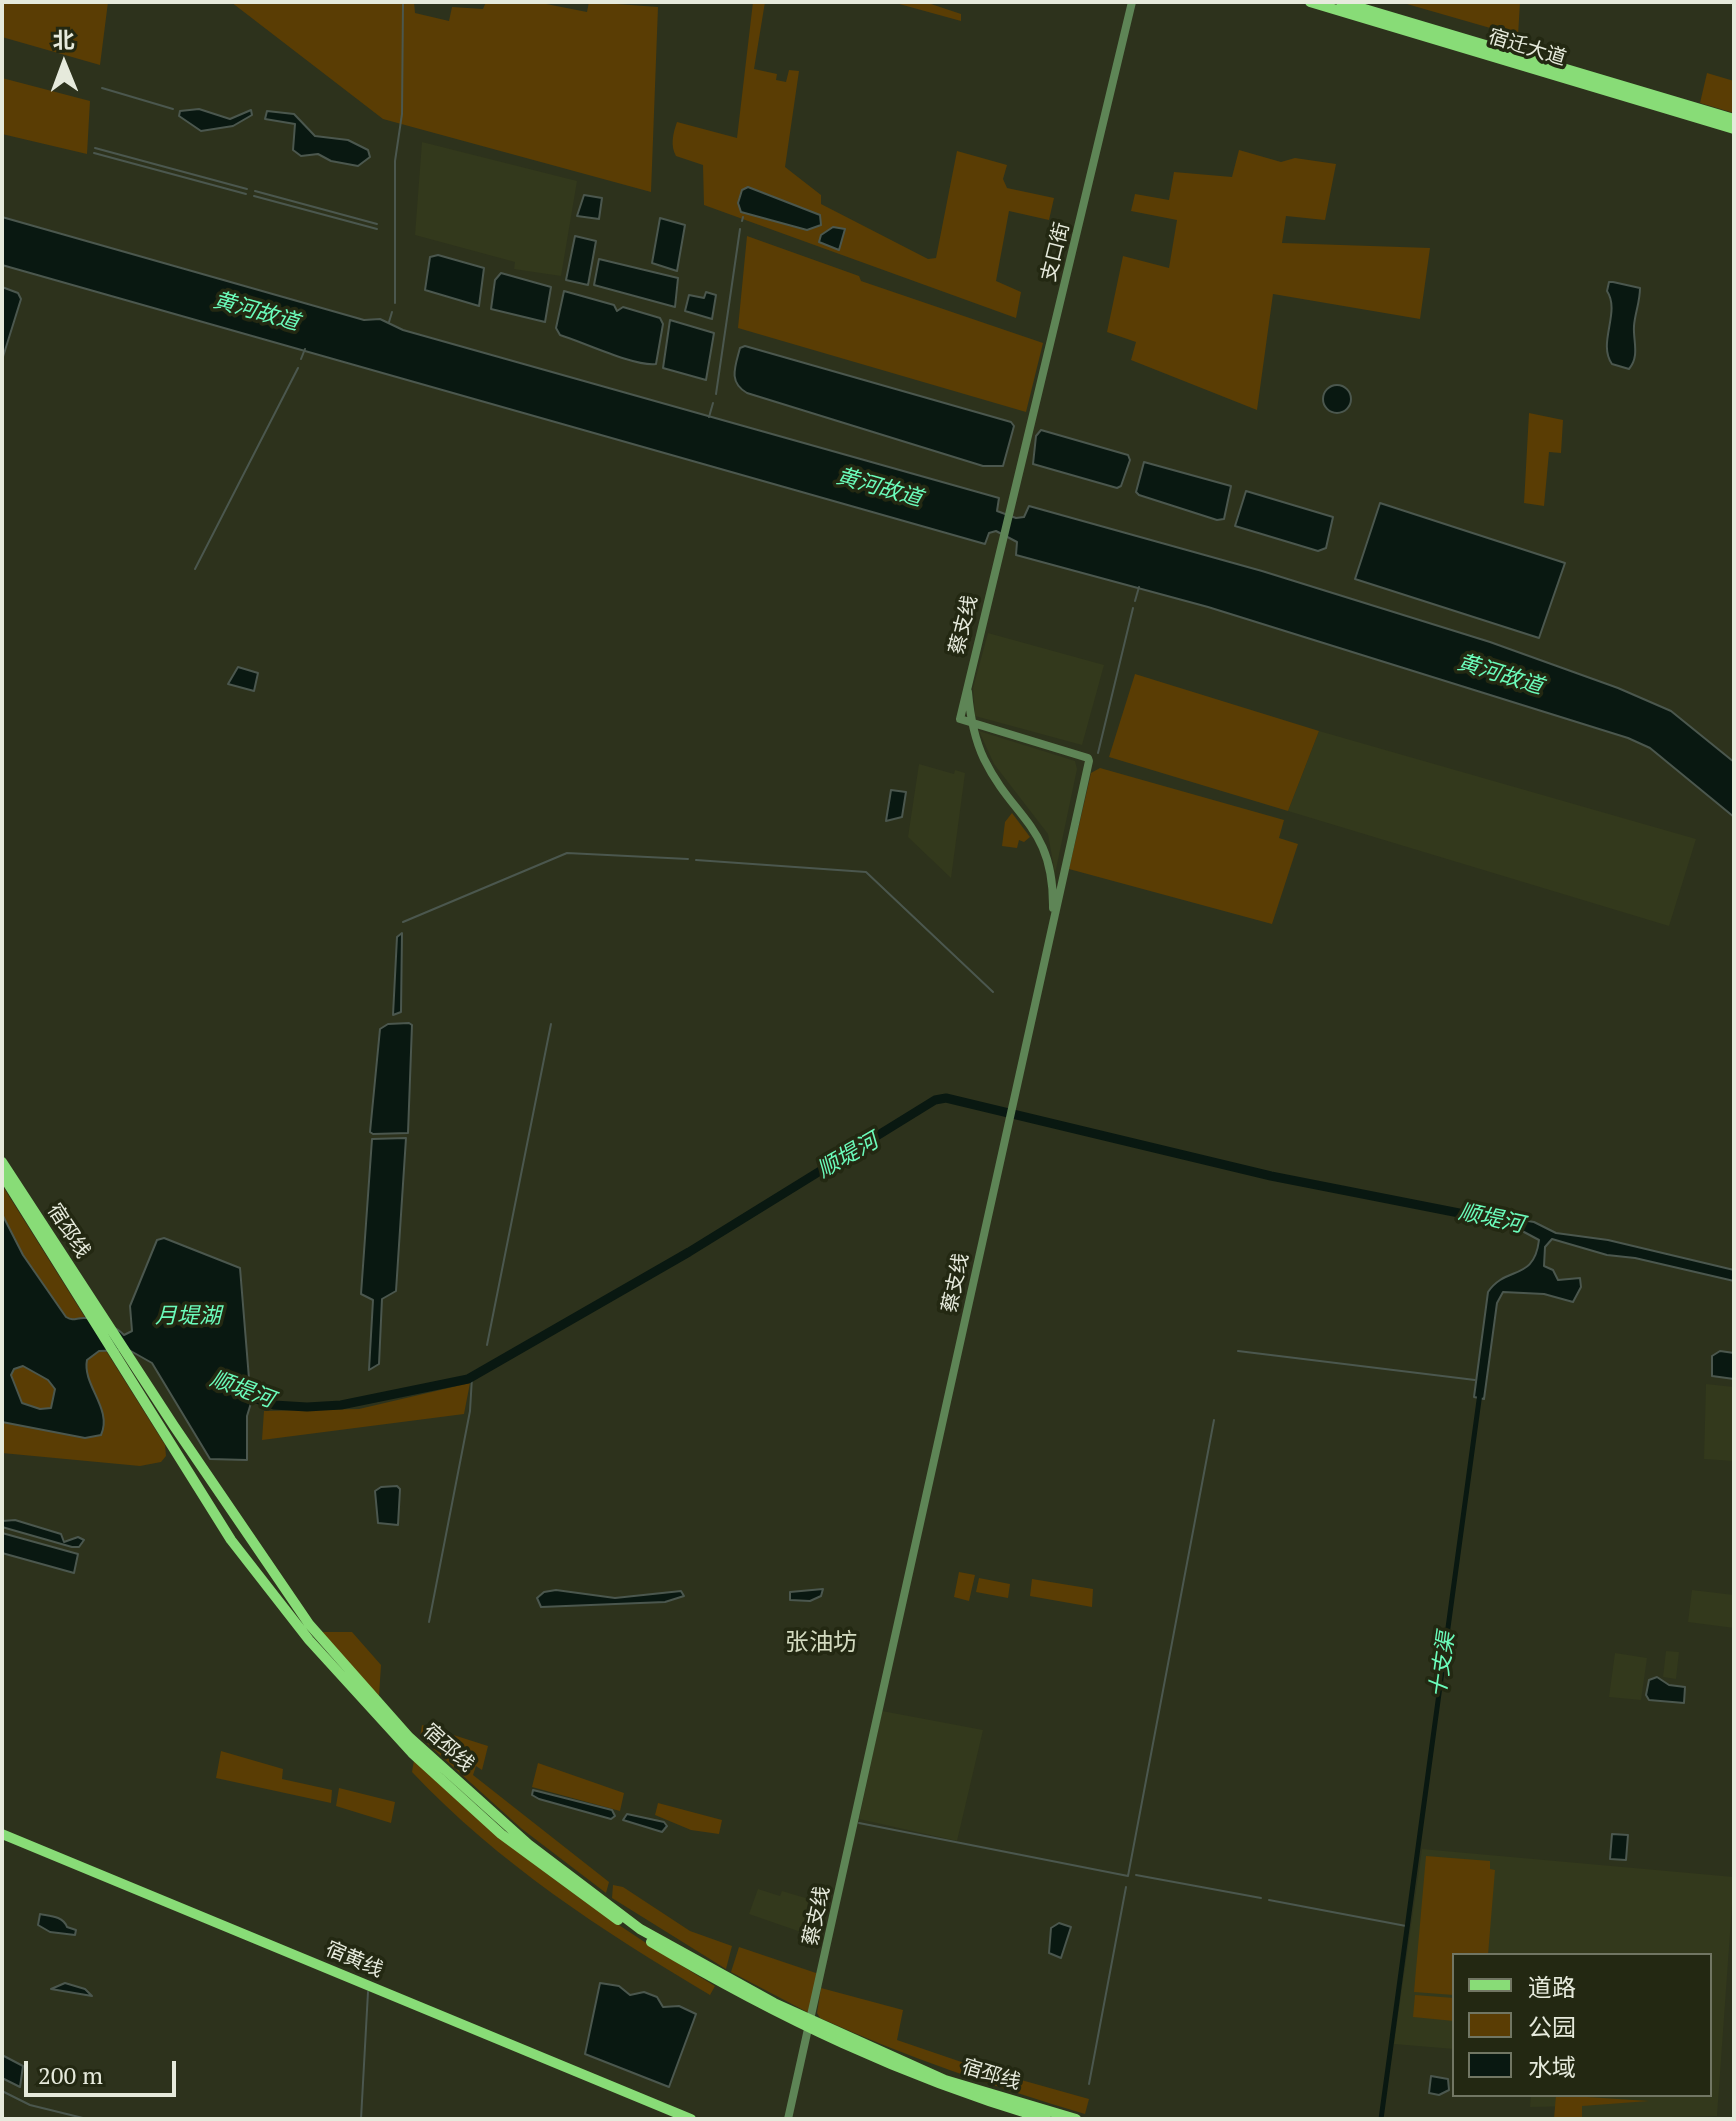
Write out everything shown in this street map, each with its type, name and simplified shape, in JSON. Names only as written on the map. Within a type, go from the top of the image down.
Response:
[{"type":"main road","name":"宿迁大道","points":[[1310,2],[1734,129]]},
{"type":"main road","name":"宿迁大道","points":[[1341,2],[1734,119]]},
{"type":"main road","name":"宿邳线","points":[[2,1162],[130,1359],[309,1624],[409,1737],[528,1844],[640,1929],[810,2025],[945,2080],[1076,2119]]},
{"type":"main road","name":"宿邳线","points":[[2,1174],[231,1540],[347,1685],[412,1753],[501,1834],[587,1899],[693,1968],[908,2074],[1046,2119]]},
{"type":"main road","name":"宿黄线","points":[[2,1834],[691,2119]]},
{"type":"street","name":"支口街","points":[[1000,547],[1132,2]]},
{"type":"street","name":"蔡支线","points":[[788,2119],[1088,758],[960,719],[1000,547]]},
{"type":"street","points":[[972,722],[985,761],[1031,822],[1042,844],[1052,882],[1052,927]]},
{"type":"shaded area","points":[[422,142],[577,181],[561,276],[514,269],[515,262],[415,235]]},
{"type":"shaded area","points":[[988,633],[1104,665],[1082,745],[975,716],[973,688]]},
{"type":"shaded area","points":[[979,731],[1075,761],[1077,769],[1055,874],[1048,834],[994,764]]},
{"type":"shaded area","points":[[1319,731],[1696,839],[1669,926],[1288,811]]},
{"type":"shaded area","points":[[919,764],[954,774],[955,770],[965,773],[951,878],[908,837]]},
{"type":"shaded area","points":[[1706,1384],[1734,1387],[1734,1461],[1704,1459]]},
{"type":"shaded area","points":[[1692,1590],[1734,1595],[1734,1628],[1688,1622]]},
{"type":"shaded area","points":[[1666,1651],[1679,1652],[1676,1679],[1663,1677]]},
{"type":"shaded area","points":[[1615,1653],[1647,1658],[1641,1700],[1609,1697]]},
{"type":"shaded area","points":[[882,1711],[983,1730],[957,1841],[859,1819]]},
{"type":"shaded area","points":[[1422,1849],[1734,1877],[1717,2116],[1582,2119],[1581,2106],[1530,2107],[1531,2097],[1712,2097],[1712,1953],[1452,1953],[1452,2049],[1394,2044]]},
{"type":"shaded area","points":[[758,1889],[780,1896],[782,1891],[829,1905],[821,1939],[749,1914]]},
{"type":"green space","points":[[2,2],[108,2],[100,65],[2,37]]},
{"type":"green space","points":[[231,2],[414,2],[415,13],[449,21],[452,7],[483,9],[486,2],[536,2],[587,12],[589,2],[658,7],[651,192],[383,119]]},
{"type":"green space","points":[[753,2],[765,2],[754,69],[777,74],[776,80],[786,82],[789,70],[799,71],[785,167],[821,195],[821,204],[928,259],[936,258],[957,151],[1007,165],[1003,179],[1007,188],[1054,198],[1049,220],[1009,211],[996,281],[1021,292],[1016,318],[704,205],[703,165],[676,156],[674,131],[677,122],[737,138]]},
{"type":"green space","points":[[892,2],[925,2],[961,14],[961,21]]},
{"type":"green space","points":[[1400,2],[1520,2],[1518,36]]},
{"type":"green space","points":[[1707,73],[1734,81],[1734,113],[1700,103]]},
{"type":"green space","points":[[2,78],[90,101],[87,154],[2,134]]},
{"type":"green space","points":[[1239,150],[1281,162],[1295,158],[1336,164],[1325,220],[1286,216],[1282,243],[1430,248],[1420,319],[1273,294],[1257,410],[1131,360],[1136,342],[1107,332],[1123,256],[1169,268],[1177,220],[1131,211],[1135,194],[1169,200],[1174,172],[1232,177]]},
{"type":"green space","points":[[747,236],[859,276],[861,281],[1043,343],[1026,412],[738,328]]},
{"type":"green space","points":[[1529,413],[1563,420],[1561,453],[1549,452],[1544,506],[1524,503]]},
{"type":"green space","points":[[1135,674],[1319,731],[1288,811],[1109,757]]},
{"type":"green space","points":[[1100,768],[1284,820],[1279,838],[1298,844],[1272,924],[1069,869],[1091,773]]},
{"type":"green space","points":[[1012,813],[1030,837],[1024,842],[1019,840],[1017,848],[1002,846],[1005,822]]},
{"type":"green space","points":[[2,1185],[165,1445],[166,1456],[161,1462],[140,1466],[2,1453]]},
{"type":"green space","points":[[470,1383],[464,1414],[262,1440],[264,1411],[359,1409]]},
{"type":"green space","points":[[959,1572],[975,1575],[969,1601],[954,1597]]},
{"type":"green space","points":[[979,1578],[1010,1584],[1008,1598],[976,1592]]},
{"type":"green space","points":[[1032,1579],[1093,1589],[1092,1607],[1030,1596]]},
{"type":"green space","points":[[321,1632],[352,1632],[381,1665],[379,1696]]},
{"type":"green space","points":[[422,1725],[488,1746],[482,1770],[476,1766],[473,1775],[609,1882],[606,1893],[522,1829],[420,1737]]},
{"type":"green space","points":[[221,1751],[283,1769],[282,1779],[332,1790],[331,1803],[216,1778]]},
{"type":"green space","points":[[414,1760],[484,1824],[558,1882],[635,1936],[715,1986],[710,1995],[630,1946],[516,1866],[480,1837],[412,1772]]},
{"type":"green space","points":[[538,1763],[624,1793],[620,1811],[532,1787]]},
{"type":"green space","points":[[339,1788],[395,1802],[391,1823],[336,1806]]},
{"type":"green space","points":[[658,1803],[722,1820],[719,1834],[691,1830],[655,1815]]},
{"type":"green space","points":[[1426,1856],[1490,1861],[1490,1869],[1495,1870],[1488,1953],[1452,1953],[1452,1995],[1414,1992]]},
{"type":"green space","points":[[613,1885],[623,1887],[690,1931],[732,1946],[726,1969],[612,1898]]},
{"type":"green space","points":[[739,1947],[819,1974],[809,2013],[731,1972]]},
{"type":"green space","points":[[821,1988],[903,2010],[897,2040],[982,2069],[1089,2099],[1085,2114],[951,2070],[820,2018],[817,2013]]},
{"type":"green space","points":[[1415,1995],[1452,1998],[1452,2021],[1413,2017]]},
{"type":"green space","points":[[1556,2097],[1649,2101],[1582,2106],[1582,2119],[1554,2119]]},
{"type":"water","points":[[199,109],[230,119],[251,110],[252,115],[233,126],[201,131],[179,116],[180,111]]},
{"type":"water","points":[[267,111],[294,114],[315,136],[348,140],[368,150],[370,157],[358,166],[331,161],[318,154],[301,156],[293,150],[295,124],[265,119]]},
{"type":"water","points":[[748,187],[820,215],[821,225],[807,230],[741,212],[738,203],[742,190]]},
{"type":"water","points":[[584,195],[602,198],[599,219],[577,216]]},
{"type":"water","name":"黄河故道","points":[[2,217],[364,320],[380,319],[403,330],[999,498],[997,511],[1016,518],[1024,517],[1029,506],[1262,571],[1490,642],[1618,688],[1671,711],[1734,762],[1734,817],[1650,748],[1628,738],[1208,607],[1016,555],[1017,542],[996,531],[989,533],[985,544],[2,265]]},
{"type":"water","points":[[660,218],[685,225],[677,271],[652,263]]},
{"type":"water","points":[[833,227],[845,229],[839,250],[819,242],[821,235]]},
{"type":"water","points":[[575,236],[596,241],[588,285],[566,280]]},
{"type":"water","points":[[438,255],[484,268],[479,306],[425,290],[430,257]]},
{"type":"water","points":[[599,259],[678,278],[675,307],[594,285]]},
{"type":"water","points":[[501,273],[551,287],[545,322],[491,309],[495,280]]},
{"type":"water","points":[[1609,282],[1640,288],[1634,326],[1635,354],[1629,369],[1612,364],[1608,356],[1612,308],[1607,291]]},
{"type":"water","points":[[2,287],[18,293],[21,299],[2,360]]},
{"type":"water","points":[[564,291],[614,305],[617,311],[623,307],[660,318],[663,324],[656,364],[622,358],[560,335],[556,328]]},
{"type":"water","points":[[706,292],[716,295],[712,319],[685,311],[689,295],[704,298]]},
{"type":"water","points":[[670,320],[714,333],[706,380],[663,368]]},
{"type":"water","points":[[745,346],[1011,422],[1014,426],[1003,466],[983,466],[747,393],[737,384],[734,374],[740,348]]},
{"type":"water","points":[[1337,385],[1347,389],[1351,399],[1347,409],[1337,413],[1327,409],[1323,399],[1327,389]]},
{"type":"water","points":[[1041,430],[1128,455],[1130,460],[1121,486],[1117,488],[1033,464],[1036,436]]},
{"type":"water","points":[[1144,462],[1231,486],[1224,519],[1217,520],[1139,495],[1136,492]]},
{"type":"water","points":[[1246,491],[1333,517],[1326,548],[1318,551],[1235,526]]},
{"type":"water","points":[[1380,503],[1565,563],[1539,638],[1355,579]]},
{"type":"water","points":[[238,667],[258,673],[254,691],[228,684]]},
{"type":"water","points":[[891,790],[906,792],[902,817],[886,821]]},
{"type":"water","points":[[402,933],[401,1012],[393,1015],[397,937]]},
{"type":"water","points":[[388,1024],[412,1025],[408,1133],[373,1134],[370,1132],[380,1029]]},
{"type":"water","points":[[406,1138],[396,1291],[382,1299],[379,1364],[369,1370],[373,1300],[361,1294],[372,1139]]},
{"type":"water","name":"月堤湖","points":[[2,1214],[23,1255],[66,1317],[96,1320],[124,1335],[132,1331],[130,1306],[157,1240],[164,1238],[240,1268],[251,1403],[247,1416],[247,1460],[210,1459],[152,1363],[129,1350],[99,1351],[87,1360],[89,1379],[103,1416],[101,1435],[85,1438],[2,1422]],"holes":[[[23,1366],[48,1380],[55,1389],[51,1408],[40,1409],[22,1403],[11,1375],[14,1369]]]},
{"type":"water","points":[[1510,1218],[1534,1222],[1556,1233],[1608,1240],[1734,1270],[1734,1281],[1635,1258],[1607,1255],[1552,1239],[1545,1247],[1544,1266],[1553,1270],[1558,1280],[1580,1278],[1581,1287],[1573,1302],[1544,1294],[1503,1292],[1497,1303],[1484,1399],[1474,1397],[1488,1292],[1503,1278],[1531,1262],[1539,1240],[1509,1224]]},
{"type":"water","points":[[1720,1351],[1734,1353],[1734,1379],[1712,1376],[1712,1356]]},
{"type":"water","points":[[397,1486],[400,1489],[398,1525],[378,1523],[375,1491],[381,1487]]},
{"type":"water","points":[[15,1520],[61,1534],[64,1542],[78,1537],[84,1540],[79,1547],[72,1547],[2,1527],[2,1521]]},
{"type":"water","points":[[2,1533],[78,1554],[74,1573],[2,1553]]},
{"type":"water","points":[[823,1589],[821,1596],[810,1601],[790,1600],[790,1592]]},
{"type":"water","points":[[556,1590],[615,1598],[681,1591],[684,1596],[665,1602],[541,1607],[537,1598],[544,1592]]},
{"type":"water","points":[[1657,1677],[1669,1685],[1685,1687],[1684,1703],[1649,1700],[1646,1695],[1649,1680]]},
{"type":"water","points":[[533,1790],[612,1810],[615,1816],[611,1819],[539,1799],[532,1795]]},
{"type":"water","points":[[627,1814],[664,1822],[667,1826],[662,1832],[623,1820]]},
{"type":"water","points":[[1612,1834],[1628,1835],[1626,1860],[1610,1859]]},
{"type":"water","points":[[40,1914],[59,1919],[76,1930],[75,1935],[50,1932],[38,1925]]},
{"type":"water","points":[[1059,1923],[1071,1927],[1061,1958],[1049,1953],[1051,1928]]},
{"type":"water","points":[[65,1983],[85,1989],[92,1996],[51,1989]]},
{"type":"water","points":[[600,1983],[619,1986],[630,1995],[644,1992],[657,1997],[663,2007],[679,2006],[696,2014],[669,2087],[585,2054]]},
{"type":"water","points":[[2,2055],[23,2066],[20,2087],[2,2078]]},
{"type":"water","points":[[1431,2076],[1448,2079],[1449,2090],[1439,2095],[1429,2093]]},
{"type":"waterway","points":[[395,303],[395,161],[402,114],[403,2]]},
{"type":"waterway","points":[[102,88],[173,109]]},
{"type":"waterway","points":[[95,148],[247,189]]},
{"type":"waterway","points":[[94,153],[246,194]]},
{"type":"waterway","points":[[255,191],[377,224]]},
{"type":"waterway","points":[[254,196],[377,229]]},
{"type":"waterway","points":[[742,221],[743,217]]},
{"type":"waterway","points":[[716,394],[740,229]]},
{"type":"waterway","points":[[389,322],[392,312]]},
{"type":"waterway","points":[[301,359],[305,349]]},
{"type":"waterway","points":[[195,569],[298,368]]},
{"type":"waterway","points":[[709,417],[713,403]]},
{"type":"waterway","points":[[1135,601],[1139,587]]},
{"type":"waterway","points":[[1098,753],[1133,608]]},
{"type":"waterway","points":[[403,922],[567,853],[688,859]]},
{"type":"waterway","points":[[696,860],[866,872],[993,992]]},
{"type":"waterway","points":[[487,1345],[551,1024]]},
{"type":"waterway","name":"顺堤河","points":[[242,1394],[274,1405],[341,1405],[468,1379],[689,1252],[935,1100],[946,1098],[1271,1176],[1520,1225]]},
{"type":"waterway","points":[[1238,1351],[1475,1380]]},
{"type":"waterway","points":[[429,1622],[470,1411],[472,1377]]},
{"type":"waterway","name":"十支渠","points":[[1381,2119],[1480,1393]]},
{"type":"waterway","points":[[859,1823],[1128,1876],[1214,1420]]},
{"type":"waterway","points":[[1136,1875],[1261,1898]]},
{"type":"waterway","points":[[1089,2084],[1126,1887]]},
{"type":"waterway","points":[[1269,1900],[1406,1926]]},
{"type":"waterway","points":[[361,2119],[368,1992]]},
{"type":"waterway","points":[[2,2091],[30,2105],[87,2119]]},
{"type":"district","name":"张油坊","points":[[821,1643]]}]
